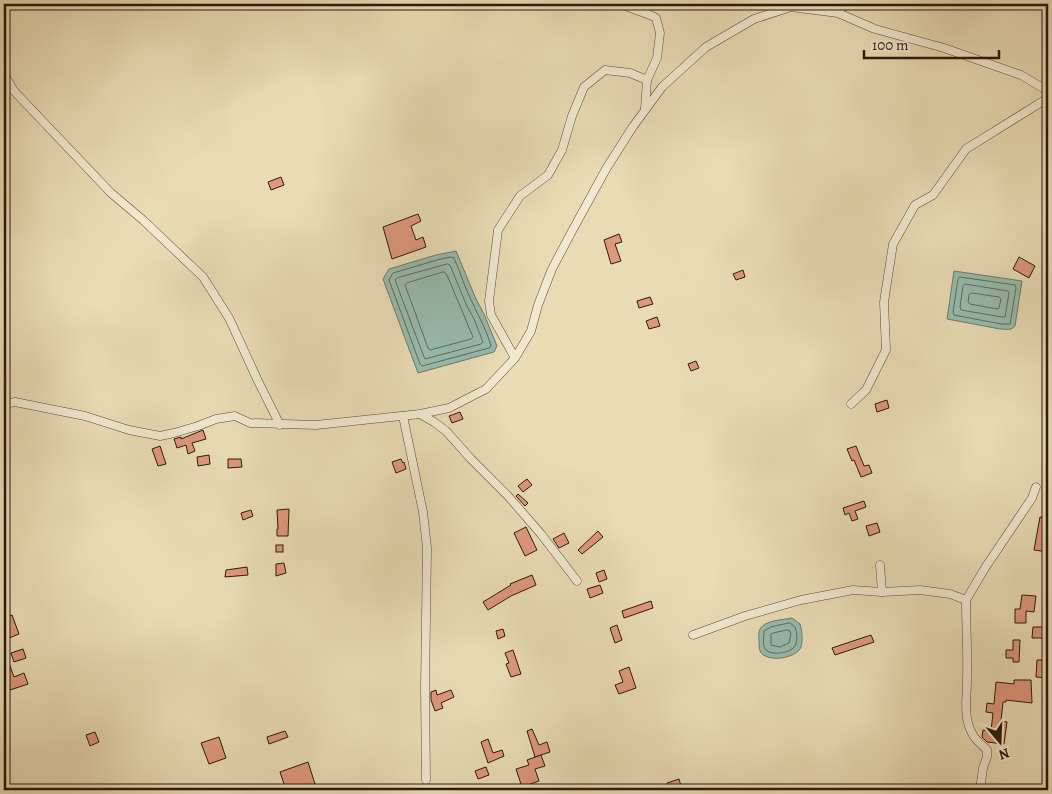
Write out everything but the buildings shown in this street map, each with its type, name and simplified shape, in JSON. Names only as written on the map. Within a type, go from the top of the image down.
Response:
[{"type":"street","points":[[623,4],[630,8],[647,12],[656,18],[660,34],[658,58],[647,80],[645,110]]},
{"type":"street","points":[[838,13],[842,7],[849,4]]},
{"type":"street","points":[[4,404],[15,402],[84,416],[129,430],[160,436],[216,419],[235,416],[250,424],[316,425],[420,414],[450,408],[486,389],[515,358],[531,331],[538,305],[552,269],[606,169],[662,87],[706,47],[754,18],[790,5],[838,13],[875,29],[944,48],[1021,76],[1048,91]]},
{"type":"street","points":[[515,358],[491,315],[489,301],[498,230],[520,196],[548,175],[562,150],[572,116],[584,88],[605,70],[630,73],[647,80]]},
{"type":"street","points":[[4,74],[14,91],[111,193],[143,220],[203,277],[229,318],[280,425]]},
{"type":"street","points":[[851,404],[866,390],[886,350],[884,302],[893,244],[914,205],[932,195],[966,149],[1048,98]]},
{"type":"street","points":[[420,414],[446,431],[508,496],[541,534],[577,581]]},
{"type":"street","points":[[403,416],[423,512],[428,548],[425,688],[426,780]]},
{"type":"street","points":[[980,790],[987,750],[976,740],[971,732],[965,709],[967,680],[966,600],[984,568],[1032,498],[1036,487]]},
{"type":"street","points":[[880,565],[882,592]]},
{"type":"street","points":[[693,635],[745,616],[801,600],[853,590],[882,592],[920,590],[950,594],[966,600]]},
{"type":"water","points":[[456,251],[497,346],[494,352],[418,373],[383,279],[389,269]]},
{"type":"water","points":[[954,271],[1022,281],[1015,326],[1010,329],[1000,329],[947,319]]},
{"type":"water","points":[[792,618],[800,624],[802,644],[798,651],[781,658],[763,655],[759,647],[759,633],[762,626],[770,622]]}]
